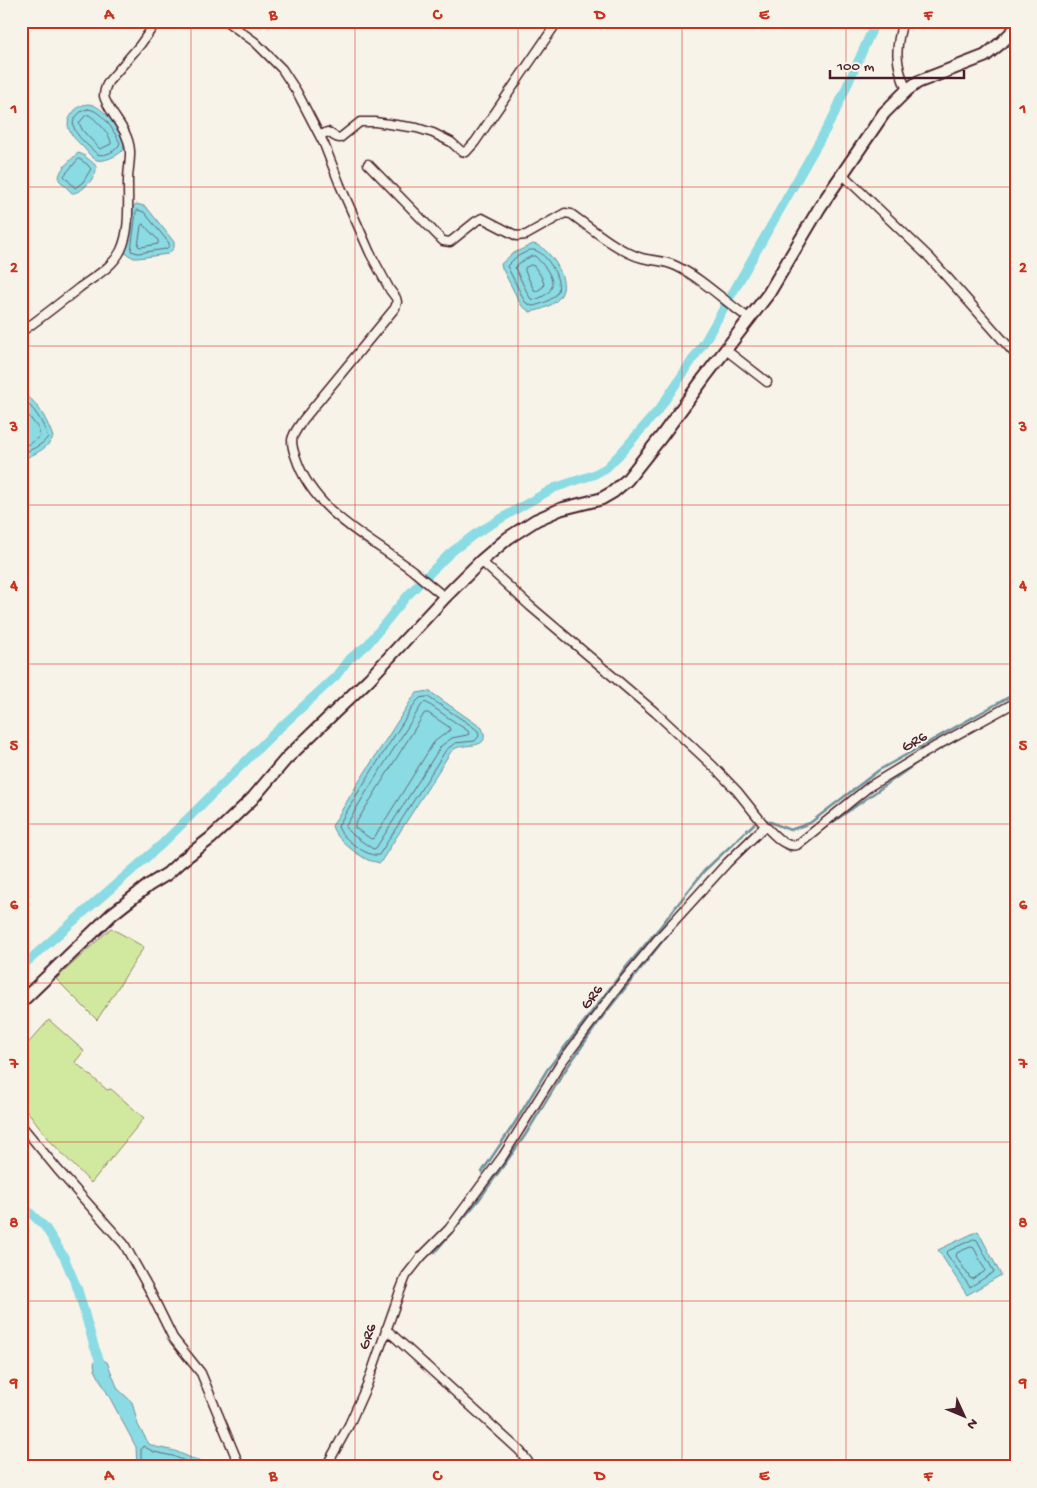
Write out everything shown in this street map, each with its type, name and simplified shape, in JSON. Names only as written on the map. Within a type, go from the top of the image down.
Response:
[{"type":"main road","points":[[21,1002],[112,914],[149,885],[167,874],[228,823],[286,759],[369,679],[442,595],[481,561],[508,538],[536,520],[561,509],[601,499],[627,480],[770,293],[820,208],[884,113],[918,82],[985,56],[1016,28]]},
{"type":"street","points":[[21,332],[107,268],[121,249],[126,234],[131,155],[130,146],[120,122],[108,106],[104,96],[105,88],[157,21]]},
{"type":"street","points":[[226,21],[255,42],[282,69],[297,92],[320,136],[370,253],[397,302],[395,308],[303,420],[292,438],[300,470],[316,495],[333,512],[352,528],[412,570],[442,595]]},
{"type":"street","points":[[320,136],[327,132],[336,138],[340,138],[360,122],[375,122],[417,128],[433,133],[451,142],[461,151],[466,152],[475,142],[558,21]]},
{"type":"street","points":[[903,21],[897,43],[897,61],[907,90]]},
{"type":"street","points":[[368,164],[443,241],[450,242],[482,218],[517,236],[526,234],[565,213],[571,214],[624,250],[642,258],[654,259],[677,266],[712,289],[750,319]]},
{"type":"street","points":[[842,174],[930,258],[1016,355]]},
{"type":"street","points":[[726,350],[767,382]]},
{"type":"street","points":[[481,561],[530,606],[656,713],[713,766],[737,791],[765,826]]},
{"type":"street","name":"GR6","points":[[326,1467],[349,1425],[367,1386],[406,1276],[421,1257],[449,1230],[503,1156],[561,1063],[618,987],[657,940],[727,863],[765,826],[785,844],[792,846],[797,844],[870,786],[936,746],[1016,702]]},
{"type":"street","points":[[21,1125],[124,1244],[148,1286],[172,1338],[201,1373],[240,1467]]},
{"type":"street","points":[[386,1329],[520,1451],[532,1467]]},
{"type":"green space","points":[[111,928],[144,947],[97,1020],[56,979]]},
{"type":"green space","points":[[49,1020],[84,1051],[75,1062],[107,1090],[111,1089],[144,1118],[91,1183],[52,1143],[21,1103],[21,1051]]},
{"type":"water","points":[[88,104],[94,105],[105,113],[115,125],[126,144],[122,151],[114,157],[103,160],[95,159],[68,128],[69,119],[75,110]]},
{"type":"water","points":[[78,153],[84,155],[94,164],[96,172],[84,188],[76,193],[72,193],[59,180],[59,176],[65,165]]},
{"type":"water","points":[[136,204],[148,209],[174,242],[174,248],[168,254],[134,258],[125,253],[132,208]]},
{"type":"water","points":[[533,244],[545,250],[551,256],[560,271],[563,287],[560,297],[553,304],[530,312],[521,305],[501,264],[512,254]]},
{"type":"water","points":[[21,394],[27,396],[37,405],[53,437],[44,448],[21,460]]},
{"type":"water","points":[[429,691],[482,728],[484,740],[481,743],[456,748],[450,753],[380,863],[368,860],[342,841],[332,826],[412,699],[417,693]]},
{"type":"water","points":[[978,1231],[1001,1275],[967,1295],[938,1250]]},
{"type":"water","points":[[100,1358],[107,1362],[118,1389],[132,1402],[138,1425],[149,1444],[175,1451],[212,1467],[137,1467],[136,1447],[95,1370],[94,1363]]},
{"type":"waterway","points":[[21,967],[162,844],[272,735],[336,676],[348,660],[367,645],[407,596],[450,553],[475,534],[554,488],[593,475],[606,468],[619,455],[660,408],[705,341],[833,117],[876,21]]},
{"type":"waterway","points":[[763,819],[790,830],[810,823],[879,770],[1016,693]]},
{"type":"waterway","points":[[816,834],[921,760],[1002,714]]},
{"type":"waterway","points":[[482,1172],[547,1070],[627,966],[704,871],[757,821]]},
{"type":"waterway","points":[[783,845],[790,851],[794,848]]},
{"type":"waterway","points":[[435,1252],[478,1201],[524,1137],[564,1072],[603,1016],[677,923]]},
{"type":"waterway","points":[[21,1204],[45,1227],[64,1257],[78,1290],[94,1346],[103,1369]]}]
